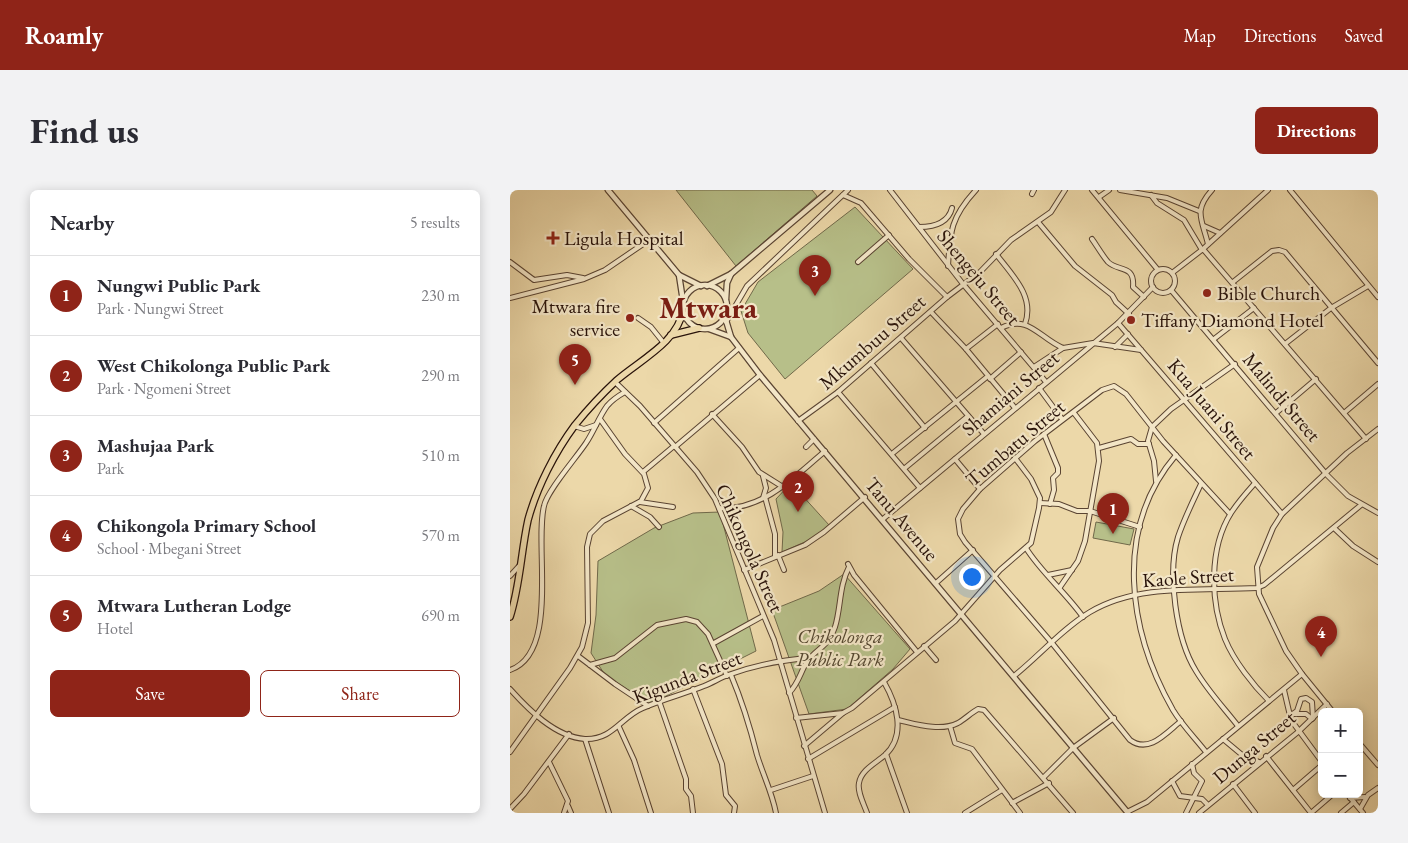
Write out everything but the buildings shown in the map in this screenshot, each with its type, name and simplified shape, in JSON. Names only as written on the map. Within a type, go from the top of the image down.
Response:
[{"type":"highway","points":[[510,618],[528,521],[536,495],[556,454],[574,426],[615,382],[671,335],[682,318],[683,307]]},
{"type":"highway","points":[[671,335],[699,328]]},
{"type":"street","points":[[608,190],[679,275],[691,283],[720,291],[726,304]]},
{"type":"street","points":[[683,307],[689,292],[731,274],[830,190]]},
{"type":"street","points":[[726,322],[747,286],[848,190]]},
{"type":"street","name":"Shengeju Street","points":[[890,190],[962,284],[1046,382]]},
{"type":"street","points":[[948,266],[950,229],[966,202],[976,190]]},
{"type":"street","name":"Mkumbuu Street","points":[[798,421],[838,392],[962,284],[980,272],[1011,240],[1051,212],[1065,190]]},
{"type":"street","points":[[1092,190],[1158,270]]},
{"type":"street","points":[[1099,197],[1109,190]]},
{"type":"street","points":[[1120,190],[1149,193],[1176,201],[1199,211]]},
{"type":"street","points":[[1208,244],[1199,211],[1202,202],[1212,190]]},
{"type":"street","points":[[1172,273],[1208,244],[1268,190]]},
{"type":"street","points":[[1290,190],[1378,297]]},
{"type":"street","points":[[1149,193],[1154,201],[1184,220],[1202,249],[1233,282],[1366,439]]},
{"type":"street","points":[[843,195],[861,203],[909,260],[947,297]]},
{"type":"street","points":[[919,227],[939,224],[947,218],[952,208]]},
{"type":"street","points":[[1038,222],[1074,266],[1112,295],[1116,302],[1129,314]]},
{"type":"street","points":[[1204,226],[1220,233]]},
{"type":"street","points":[[858,262],[889,235]]},
{"type":"street","points":[[1092,239],[1110,264],[1126,269],[1133,279],[1133,287],[1144,296]]},
{"type":"street","points":[[510,298],[584,279],[605,270],[649,240]]},
{"type":"street","points":[[1233,282],[1268,254],[1279,250],[1285,252],[1378,363]]},
{"type":"street","points":[[996,254],[1024,293],[1029,309],[1025,324]]},
{"type":"street","points":[[510,262],[534,280],[567,275],[584,279]]},
{"type":"street","points":[[1163,269],[1172,273],[1175,278],[1171,290],[1165,293],[1158,292],[1153,287],[1151,281],[1158,270],[1163,269]]},
{"type":"street","points":[[709,329],[724,317],[726,291],[731,274]]},
{"type":"street","points":[[679,275],[683,292],[683,307],[691,324],[699,328],[731,336]]},
{"type":"street","points":[[1285,344],[1331,308],[1368,286]]},
{"type":"street","name":"Shamiani Street","points":[[883,519],[1129,314],[1153,287]]},
{"type":"street","name":"Malindi Street","points":[[1171,290],[1327,475],[1361,504],[1378,513]]},
{"type":"street","points":[[1214,339],[1254,308]]},
{"type":"street","points":[[931,312],[1016,408]]},
{"type":"street","name":"Tanu Avenue","points":[[724,317],[731,336],[760,375],[865,497],[1127,813]]},
{"type":"street","points":[[638,318],[657,333],[664,342]]},
{"type":"street","points":[[1001,328],[1015,323],[1025,324],[1063,348]]},
{"type":"street","name":"Kua Juani Street","points":[[1118,323],[1282,514]]},
{"type":"street","points":[[966,350],[998,324]]},
{"type":"street","points":[[1115,347],[1128,334]]},
{"type":"street","points":[[902,338],[984,434]]},
{"type":"street","points":[[1034,367],[1063,348],[1093,343],[1141,350]]},
{"type":"street","points":[[654,422],[739,348]]},
{"type":"street","points":[[893,453],[1022,352]]},
{"type":"street","points":[[871,363],[925,428]]},
{"type":"street","points":[[1156,481],[1153,456],[1148,439],[1152,427],[1171,409],[1234,364]]},
{"type":"street","points":[[643,472],[760,375]]},
{"type":"street","points":[[1276,413],[1316,379]]},
{"type":"street","name":"Chikongola Street","points":[[615,382],[654,422],[703,480],[719,508],[762,616],[774,640],[825,813]]},
{"type":"street","points":[[1344,414],[1378,384]]},
{"type":"street","name":"Tumbatu Street","points":[[1181,721],[1149,745],[1144,746],[1130,740],[1114,718],[960,534],[958,519],[964,508],[980,489],[1015,458],[1062,419],[1074,413],[1102,390],[1114,386],[1126,394],[1176,456],[1230,514]]},
{"type":"street","points":[[1039,388],[1062,419]]},
{"type":"street","points":[[510,670],[518,667],[528,657],[538,635],[541,611],[543,542],[541,525],[544,505],[608,405],[625,392]]},
{"type":"street","points":[[838,392],[893,453],[920,488]]},
{"type":"street","points":[[1060,587],[1072,570],[1085,541],[1099,461],[1099,448],[1090,431],[1074,413]]},
{"type":"street","points":[[712,414],[742,447],[762,474],[766,484],[764,498],[775,534],[776,556],[784,570]]},
{"type":"street","points":[[905,468],[968,416]]},
{"type":"street","points":[[510,752],[578,656],[588,622],[587,547],[590,534],[603,522],[640,502],[648,488],[643,472],[625,454],[600,419]]},
{"type":"street","points":[[574,426],[584,429],[596,425]]},
{"type":"street","points":[[1330,708],[1302,674],[1286,651],[1257,588],[1259,560],[1273,528],[1282,514],[1327,475],[1347,453],[1378,429]]},
{"type":"street","points":[[1044,434],[1058,468],[1058,473],[1053,478],[1054,490],[1050,504]]},
{"type":"street","points":[[806,447],[814,439]]},
{"type":"street","points":[[1099,448],[1131,439],[1138,444],[1149,444]]},
{"type":"street","points":[[719,508],[744,506],[764,498],[783,487],[825,451]]},
{"type":"street","points":[[1176,456],[1156,481],[1140,527],[1133,566],[1133,596],[1153,670],[1181,721],[1206,752]]},
{"type":"street","points":[[804,746],[884,682],[962,615],[994,576],[1015,555],[1026,548],[1032,539],[1040,503],[1033,482],[1015,458]]},
{"type":"street","points":[[955,459],[980,489]]},
{"type":"street","points":[[762,474],[783,487]]},
{"type":"street","points":[[1255,483],[1230,514],[1216,553],[1216,590],[1218,615],[1226,642],[1269,701]]},
{"type":"street","points":[[1202,484],[1176,545],[1174,592],[1182,636],[1194,666],[1238,726]]},
{"type":"street","points":[[744,570],[818,537],[865,497]]},
{"type":"street","points":[[640,502],[673,507]]},
{"type":"street","points":[[1040,503],[1059,504],[1078,510],[1090,511],[1140,527]]},
{"type":"street","name":"Kaole Street","points":[[1014,676],[1083,616],[1104,605],[1133,596],[1257,588],[1272,580],[1361,504]]},
{"type":"street","points":[[632,506],[650,517],[660,527]]},
{"type":"street","points":[[1334,528],[1353,546],[1378,562]]},
{"type":"street","points":[[1026,548],[1083,616]]},
{"type":"street","points":[[936,583],[973,550]]},
{"type":"street","points":[[510,576],[521,564]]},
{"type":"street","points":[[789,693],[798,682],[810,658],[823,648],[832,634],[848,566],[917,652]]},
{"type":"street","points":[[1048,575],[1072,570]]},
{"type":"street","points":[[714,643],[762,616]]},
{"type":"street","points":[[590,665],[615,658],[648,631],[671,620],[693,620],[705,630],[714,643],[729,675],[771,790],[776,813]]},
{"type":"street","points":[[924,646],[936,660]]},
{"type":"street","points":[[578,656],[648,706]]},
{"type":"street","name":"Kigunda Street","points":[[585,739],[598,737],[619,727],[633,712],[729,675],[779,660],[810,658]]},
{"type":"street","points":[[1127,813],[1141,806],[1302,674]]},
{"type":"street","points":[[867,813],[858,786],[859,781],[864,773],[886,754],[893,742],[898,720],[895,706],[884,682]]},
{"type":"street","points":[[510,689],[537,715],[569,734],[585,739],[608,813]]},
{"type":"street","points":[[694,689],[722,764],[726,795],[735,806],[734,813]]},
{"type":"street","points":[[1284,690],[1298,732],[1318,757]]},
{"type":"street","points":[[1292,715],[1302,699],[1306,698],[1312,702],[1312,718]]},
{"type":"street","points":[[660,701],[686,780],[686,790],[691,796],[693,813]]},
{"type":"street","name":"Dunga Street","points":[[1199,813],[1266,756],[1298,732],[1327,704]]},
{"type":"street","points":[[808,759],[895,706]]},
{"type":"street","points":[[898,720],[919,724],[950,726],[977,710],[984,710],[1074,813]]},
{"type":"street","points":[[796,718],[843,713]]},
{"type":"street","points":[[1292,715],[1306,714],[1312,718]]},
{"type":"street","points":[[1044,777],[1073,748],[1114,718]]},
{"type":"street","points":[[950,726],[955,743],[972,750],[1020,813]]},
{"type":"street","points":[[619,727],[634,760],[650,813]]},
{"type":"street","points":[[510,809],[549,762],[569,734]]},
{"type":"street","points":[[1223,738],[1241,754],[1259,762]]},
{"type":"street","points":[[1363,749],[1378,765]]},
{"type":"street","points":[[886,754],[907,813]]},
{"type":"street","points":[[1266,756],[1311,813],[1328,798]]},
{"type":"street","points":[[549,762],[568,801],[571,813]]},
{"type":"street","points":[[1186,813],[1192,798],[1202,782],[1194,773],[1192,764]]},
{"type":"street","points":[[1293,790],[1318,767]]},
{"type":"street","points":[[771,790],[813,776]]},
{"type":"street","points":[[1172,781],[1180,796],[1202,799],[1208,805]]},
{"type":"street","points":[[1012,803],[1049,783]]},
{"type":"street","points":[[1233,784],[1255,813]]},
{"type":"street","points":[[1363,798],[1378,788]]},
{"type":"street","points":[[965,813],[1002,790]]},
{"type":"street","points":[[1350,798],[1362,811],[1367,796]]},
{"type":"street","points":[[564,813],[568,801]]},
{"type":"street","points":[[1341,813],[1354,802]]},
{"type":"green space","points":[[676,190],[812,190],[817,196],[736,266]]},
{"type":"green space","points":[[855,207],[913,269],[785,379],[748,333],[741,311],[758,282]]},
{"type":"green space","points":[[791,483],[829,525],[814,538],[782,552],[783,532],[776,499]]},
{"type":"green space","points":[[720,512],[756,651],[650,704],[605,675],[591,653],[596,615],[598,561],[654,528],[693,513]]},
{"type":"green space","points":[[1096,522],[1134,529],[1130,545],[1093,538]]},
{"type":"green space","name":"Chikolonga Public Park","points":[[844,574],[910,649],[893,669],[847,709],[809,714],[772,610],[819,591]]},
{"type":"place","name":"Ligula Hospital","points":[[553,238]]},
{"type":"place","name":"Bible Church","points":[[1207,293]]},
{"type":"place","name":"Mashujaa Park","points":[[815,296]]},
{"type":"place","name":"Mtwara fire service","points":[[630,318]]},
{"type":"place","name":"Tiffany Diamond Hotel","points":[[1131,320]]},
{"type":"place","name":"Mtwara Lutheran Lodge","points":[[575,385]]},
{"type":"place","name":"West Chikolonga Public Park","points":[[798,512]]},
{"type":"place","name":"Nungwi Public Park","points":[[1113,534]]},
{"type":"place","name":"Chikongola Primary School","points":[[1321,657]]},
{"type":"district","name":"Mtwara","points":[[708,308]]}]
